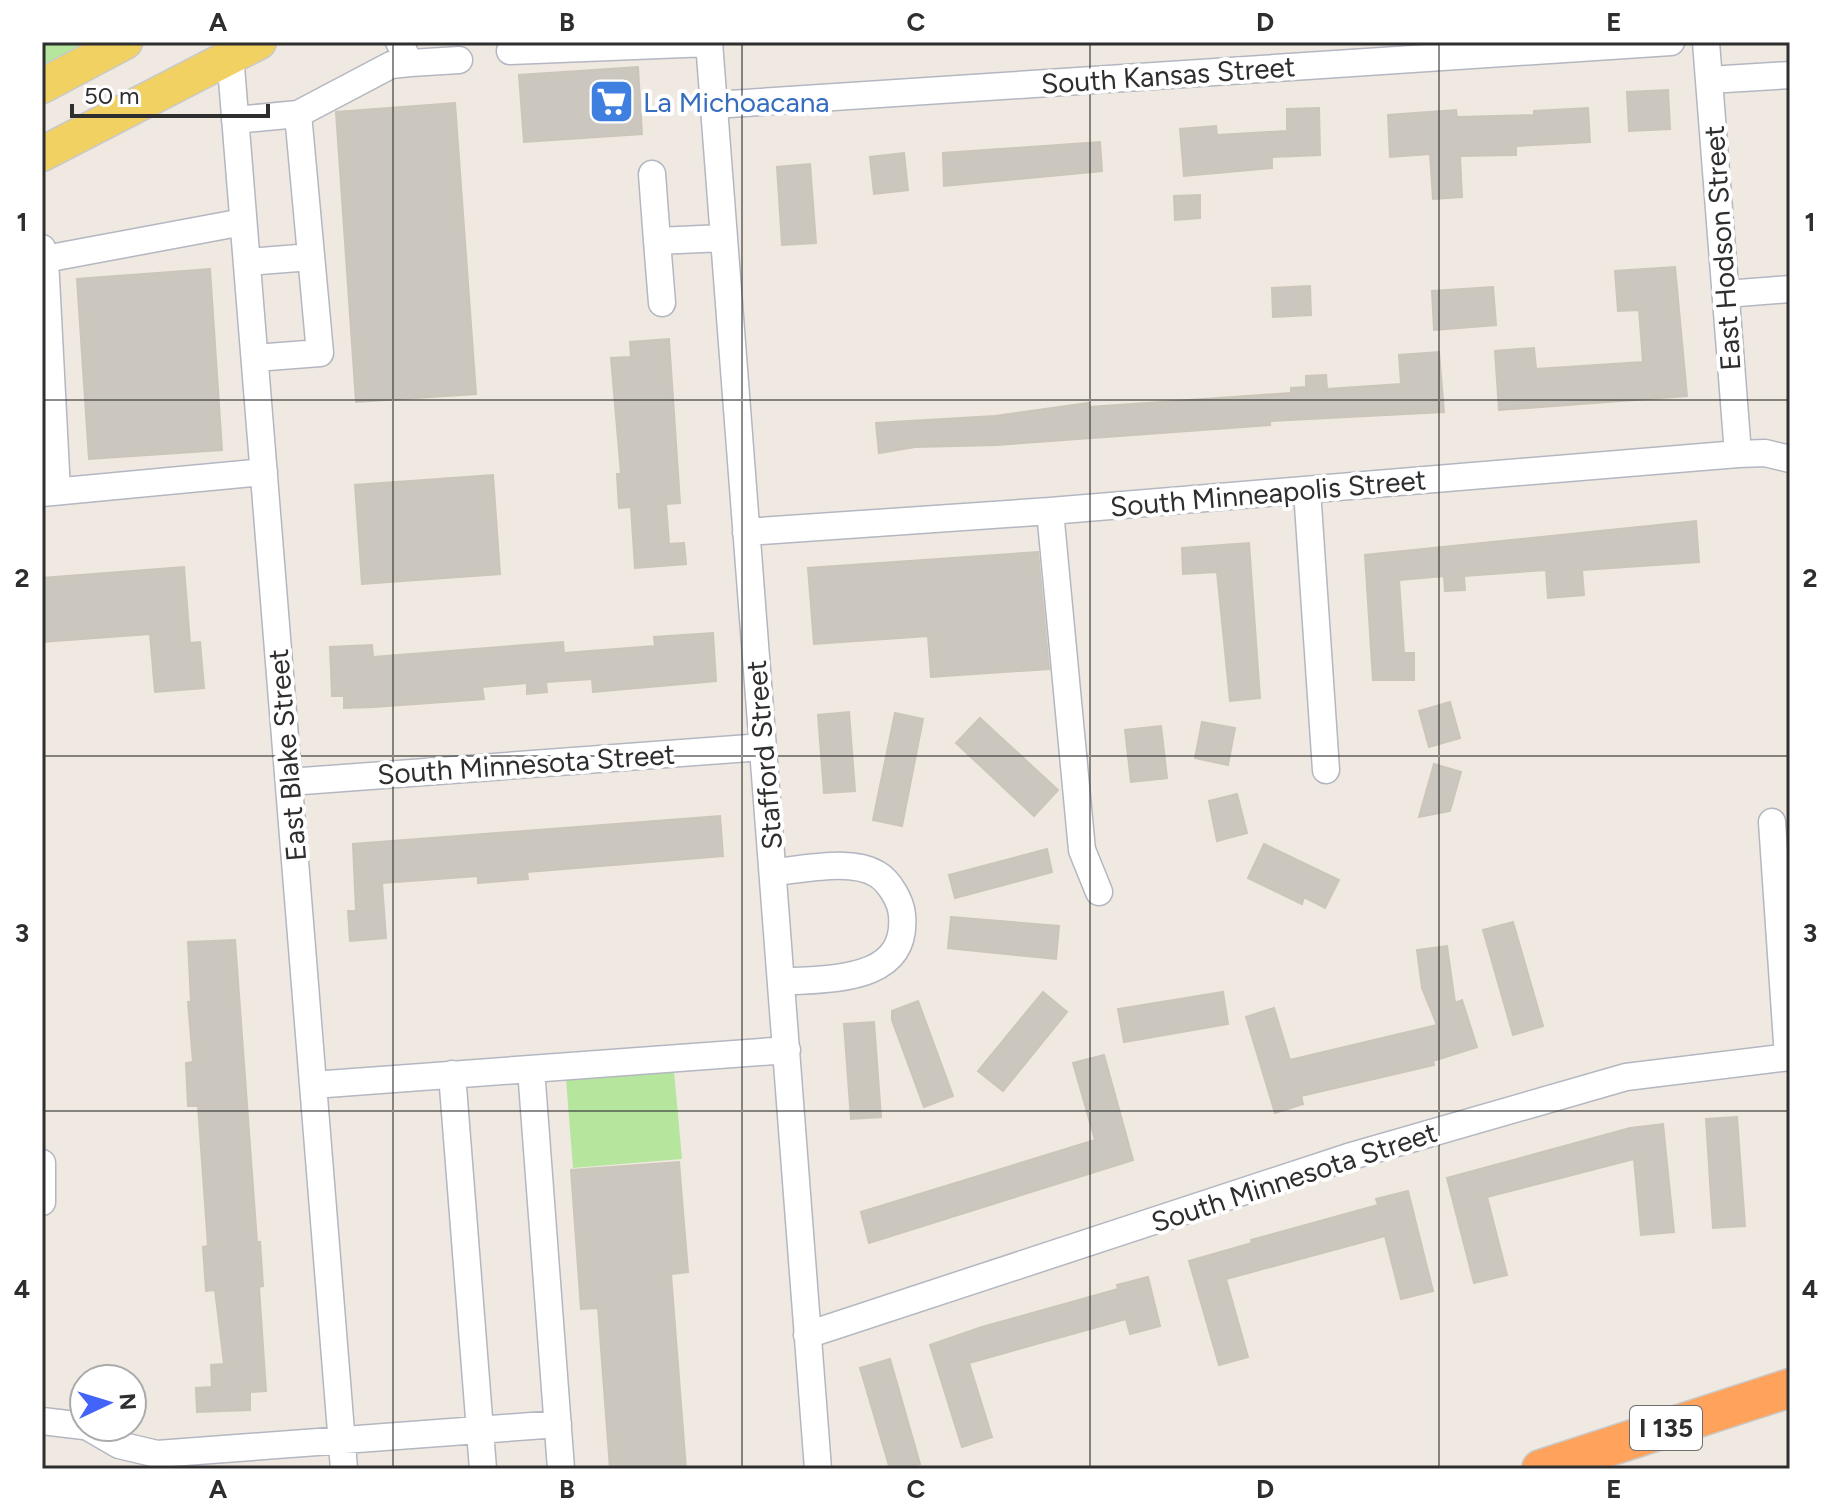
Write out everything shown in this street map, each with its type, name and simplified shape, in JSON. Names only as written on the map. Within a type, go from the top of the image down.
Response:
[{"type":"highway","name":"I 135","points":[[1541,1469],[1790,1388]]},
{"type":"main road","points":[[42,86],[125,42]]},
{"type":"main road","points":[[42,154],[229,50],[259,42]]},
{"type":"street","name":"Stafford Street","points":[[709,42],[818,1469]]},
{"type":"street","points":[[510,51],[607,44],[709,42]]},
{"type":"street","name":"South Kansas Street","points":[[714,105],[1671,42]]},
{"type":"street","name":"East Hodson Street","points":[[1706,42],[1738,454]]},
{"type":"street","name":"East Blake Street","points":[[229,50],[344,1469]]},
{"type":"street","points":[[235,120],[298,114],[391,65],[404,53],[459,60]]},
{"type":"street","points":[[1709,80],[1790,75]]},
{"type":"street","points":[[255,358],[320,353],[298,114]]},
{"type":"street","points":[[652,174],[662,303]]},
{"type":"street","points":[[243,222],[43,256],[49,492],[264,472]]},
{"type":"street","points":[[657,241],[723,238]]},
{"type":"street","points":[[247,262],[311,257]]},
{"type":"street","points":[[1726,294],[1790,289]]},
{"type":"street","name":"South Minneapolis Street","points":[[746,532],[1050,511],[1738,454],[1765,453],[1790,459]]},
{"type":"street","points":[[1307,490],[1326,770]]},
{"type":"street","points":[[1050,511],[1082,850],[1099,892]]},
{"type":"street","name":"South Minnesota Street","points":[[289,782],[763,747]]},
{"type":"street","points":[[1772,822],[1789,1057]]},
{"type":"street","points":[[773,872],[852,867],[878,874],[897,896],[902,914],[899,944],[882,967],[850,977],[782,982]]},
{"type":"street","points":[[313,1085],[787,1050]]},
{"type":"street","name":"South Minnesota Street","points":[[807,1335],[1348,1157],[1626,1077],[1789,1057]]},
{"type":"street","points":[[531,1069],[561,1469]]},
{"type":"street","points":[[452,1074],[483,1469]]},
{"type":"street","points":[[42,1163],[43,1190]]},
{"type":"street","points":[[42,1421],[68,1425]]},
{"type":"street","points":[[115,1443],[157,1454],[558,1424]]},
{"type":"green space","points":[[42,42],[95,42],[42,70]]},
{"type":"green space","points":[[674,1071],[682,1159],[573,1168],[566,1079]]},
{"type":"building","points":[[638,67],[642,134],[524,142],[519,75]]},
{"type":"building","points":[[1668,90],[1670,129],[1629,131],[1627,92]]},
{"type":"building","points":[[455,103],[476,394],[356,402],[336,112]]},
{"type":"building","points":[[1319,108],[1320,155],[1272,157],[1272,168],[1184,176],[1180,129],[1216,126],[1217,135],[1287,131],[1287,109]]},
{"type":"building","points":[[1588,108],[1590,142],[1516,146],[1516,155],[1460,156],[1462,197],[1433,199],[1430,154],[1390,157],[1388,115],[1456,110],[1457,117],[1534,115],[1534,111]]},
{"type":"building","points":[[1100,142],[1102,171],[944,186],[943,153]]},
{"type":"building","points":[[904,153],[908,190],[874,194],[870,157]]},
{"type":"building","points":[[810,164],[816,243],[782,245],[777,167]]},
{"type":"building","points":[[1200,195],[1200,218],[1175,220],[1174,196]]},
{"type":"building","points":[[1675,267],[1687,396],[1499,410],[1495,351],[1534,348],[1536,369],[1643,362],[1639,310],[1618,311],[1615,271]]},
{"type":"building","points":[[210,269],[222,450],[89,459],[77,279]]},
{"type":"building","points":[[1310,286],[1311,315],[1273,317],[1272,288]]},
{"type":"building","points":[[1493,287],[1496,325],[1434,330],[1432,291]]},
{"type":"building","points":[[669,339],[680,503],[666,504],[669,544],[684,543],[686,564],[635,568],[631,507],[619,508],[617,474],[621,474],[611,358],[631,357],[630,342]]},
{"type":"building","points":[[1439,352],[1444,412],[1270,421],[1270,425],[997,445],[915,447],[879,453],[876,423],[995,416],[1089,403],[1089,407],[1291,393],[1291,388],[1306,387],[1306,376],[1326,375],[1327,389],[1401,384],[1399,355]]},
{"type":"building","points":[[493,475],[500,574],[362,584],[355,485]]},
{"type":"building","points":[[1696,521],[1699,562],[1582,570],[1584,595],[1548,598],[1546,570],[1464,576],[1465,590],[1445,591],[1444,576],[1399,580],[1404,653],[1414,653],[1414,680],[1373,680],[1365,555]]},
{"type":"building","points":[[1249,543],[1260,698],[1230,701],[1217,572],[1183,574],[1182,548]]},
{"type":"building","points":[[1038,552],[1049,669],[931,677],[928,636],[814,644],[808,568]]},
{"type":"building","points":[[184,567],[190,643],[200,642],[204,688],[155,692],[150,634],[42,642],[42,578]]},
{"type":"building","points":[[713,633],[716,681],[593,692],[592,679],[546,682],[547,692],[527,694],[527,683],[482,687],[484,699],[374,707],[344,708],[344,696],[332,696],[330,647],[372,645],[373,657],[563,642],[564,653],[655,646],[654,637]]},
{"type":"building","points":[[1450,702],[1460,738],[1429,747],[1419,711]]},
{"type":"building","points":[[849,712],[855,791],[824,793],[818,715]]},
{"type":"building","points":[[895,713],[923,719],[902,826],[873,820]]},
{"type":"building","points":[[980,718],[1058,790],[1034,816],[956,743]]},
{"type":"building","points":[[1202,722],[1235,728],[1228,765],[1195,758]]},
{"type":"building","points":[[1161,726],[1167,778],[1131,782],[1125,730]]},
{"type":"building","points":[[1434,764],[1461,772],[1450,811],[1419,817]]},
{"type":"building","points":[[1237,794],[1247,833],[1217,841],[1209,801]]},
{"type":"building","points":[[720,816],[723,856],[527,872],[528,879],[478,883],[478,876],[382,883],[386,938],[350,941],[348,911],[356,911],[353,844]]},
{"type":"building","points":[[1264,844],[1339,880],[1325,908],[1304,897],[1302,904],[1248,878]]},
{"type":"building","points":[[1047,849],[1052,872],[955,898],[949,875]]},
{"type":"building","points":[[951,917],[1059,926],[1056,959],[948,948]]},
{"type":"building","points":[[1513,922],[1543,1026],[1513,1035],[1483,930]]},
{"type":"building","points":[[235,940],[257,1242],[260,1242],[263,1286],[259,1287],[266,1391],[250,1392],[250,1410],[197,1412],[196,1388],[212,1387],[211,1365],[224,1364],[215,1290],[206,1291],[203,1247],[208,1246],[198,1106],[188,1106],[186,1063],[193,1062],[188,1002],[191,1002],[188,942]]},
{"type":"building","points":[[1447,946],[1455,1003],[1462,1000],[1477,1047],[1433,1061],[1434,1065],[1301,1096],[1303,1104],[1275,1113],[1246,1017],[1274,1008],[1290,1060],[1437,1025],[1422,988],[1417,950]]},
{"type":"building","points":[[1043,992],[1067,1012],[1003,1091],[978,1071]]},
{"type":"building","points":[[1223,992],[1228,1024],[1124,1042],[1118,1009]]},
{"type":"building","points":[[918,1001],[953,1096],[924,1107],[892,1020],[892,1011]]},
{"type":"building","points":[[874,1022],[881,1117],[851,1119],[844,1024]]},
{"type":"building","points":[[1104,1055],[1133,1160],[869,1243],[861,1212],[1095,1140],[1073,1063]]},
{"type":"building","points":[[1737,1117],[1745,1226],[1713,1228],[1706,1119]]},
{"type":"building","points":[[1663,1124],[1674,1232],[1641,1235],[1634,1159],[1487,1197],[1507,1275],[1474,1283],[1447,1178],[1630,1128]]},
{"type":"building","points":[[679,1162],[688,1272],[671,1274],[686,1469],[610,1469],[598,1308],[581,1309],[571,1170]]},
{"type":"building","points":[[1408,1191],[1433,1291],[1401,1299],[1385,1236],[1226,1279],[1248,1357],[1219,1365],[1189,1261],[1252,1243],[1251,1240],[1378,1205],[1376,1199]]},
{"type":"building","points":[[1148,1277],[1160,1326],[1130,1334],[1126,1319],[969,1363],[992,1437],[962,1447],[930,1345],[982,1327],[1118,1289],[1117,1285]]},
{"type":"building","points":[[890,1359],[920,1464],[903,1469],[890,1469],[860,1368]]},
{"type":"place","name":"La Michoacana","points":[[612,102]]}]
